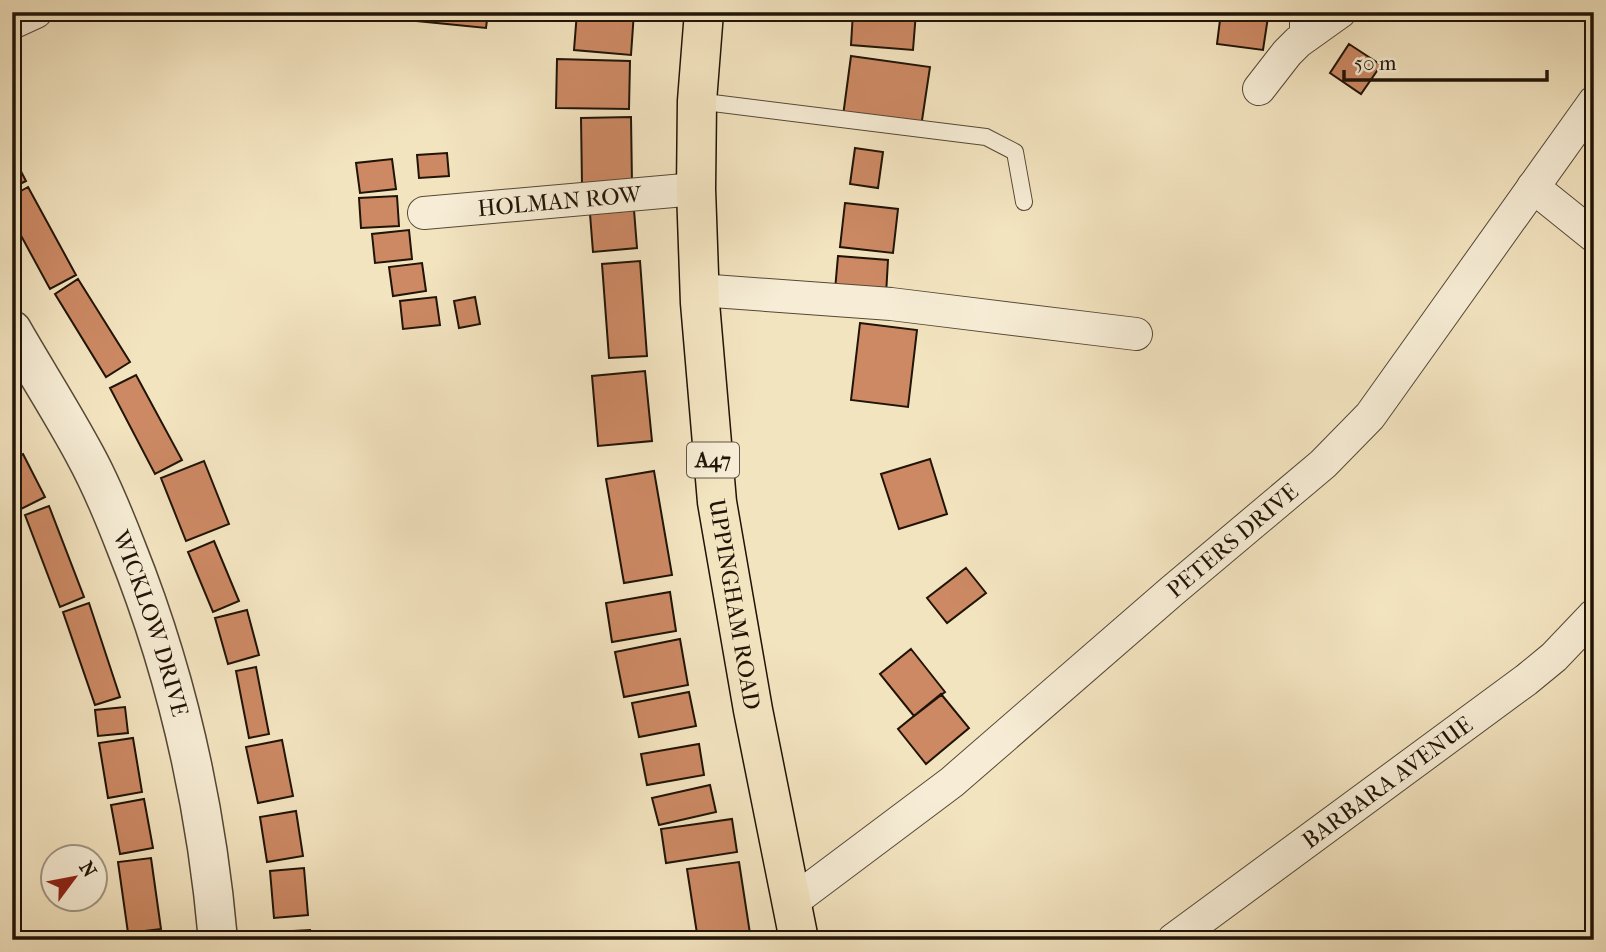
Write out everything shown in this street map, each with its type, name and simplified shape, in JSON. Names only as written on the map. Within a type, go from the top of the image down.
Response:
[{"type":"highway","name":"UPPINGHAM ROAD","points":[[704,12],[697,101],[696,189],[699,290],[717,502],[753,710],[799,940]]},
{"type":"street","points":[[12,23],[36,12]]},
{"type":"street","points":[[1259,89],[1287,53],[1298,27],[1340,12]]},
{"type":"street","name":"PETERS DRIVE","points":[[792,902],[952,782],[1182,582],[1323,464],[1370,416],[1594,102]]},
{"type":"street","points":[[1533,187],[1594,236]]},
{"type":"street","name":"HOLMAN ROW","points":[[424,213],[696,189]]},
{"type":"street","points":[[699,290],[891,304],[1136,334]]},
{"type":"street","name":"WICKLOW DRIVE","points":[[12,330],[85,455],[113,514],[159,636],[193,762],[208,852],[218,940]]},
{"type":"street","name":"BARBARA AVENUE","points":[[1172,940],[1526,680],[1554,657],[1594,615]]},
{"type":"lane","points":[[697,101],[986,137],[1015,152],[1024,202]]},
{"type":"building","points":[[407,12],[488,12],[486,28],[407,20]]},
{"type":"building","points":[[577,12],[634,12],[631,55],[574,50]]},
{"type":"building","points":[[853,12],[916,12],[913,50],[851,45]]},
{"type":"building","points":[[1221,12],[1268,17],[1263,50],[1217,44]]},
{"type":"building","points":[[1349,44],[1381,65],[1361,94],[1330,73]]},
{"type":"building","points":[[851,56],[930,67],[921,127],[843,116]]},
{"type":"building","points":[[557,59],[630,61],[629,109],[556,108]]},
{"type":"building","points":[[631,117],[632,184],[582,184],[581,118]]},
{"type":"building","points":[[855,148],[883,152],[878,188],[850,184]]},
{"type":"building","points":[[447,153],[449,176],[419,178],[417,155]]},
{"type":"building","points":[[12,154],[26,181],[12,188]]},
{"type":"building","points":[[392,159],[396,189],[360,193],[356,163]]},
{"type":"building","points":[[28,187],[76,275],[50,289],[12,219],[12,196]]},
{"type":"building","points":[[397,196],[399,226],[361,228],[359,198]]},
{"type":"building","points":[[845,203],[898,209],[893,253],[840,247]]},
{"type":"building","points":[[634,210],[637,248],[593,252],[590,214]]},
{"type":"building","points":[[409,230],[412,259],[375,263],[372,234]]},
{"type":"building","points":[[838,256],[888,260],[886,295],[835,290]]},
{"type":"building","points":[[640,261],[647,356],[609,358],[602,264]]},
{"type":"building","points":[[422,263],[426,291],[393,296],[389,267]]},
{"type":"building","points":[[78,279],[130,362],[106,377],[55,294]]},
{"type":"building","points":[[436,297],[440,325],[403,329],[400,301]]},
{"type":"building","points":[[475,297],[480,324],[459,328],[454,301]]},
{"type":"building","points":[[860,323],[917,330],[908,407],[851,400]]},
{"type":"building","points":[[645,371],[652,441],[598,446],[592,376]]},
{"type":"building","points":[[136,375],[182,460],[155,474],[110,388]]},
{"type":"building","points":[[23,454],[45,497],[19,510],[12,498],[12,460]]},
{"type":"building","points":[[930,459],[947,514],[899,529],[881,474]]},
{"type":"building","points":[[204,461],[229,524],[186,541],[161,478]]},
{"type":"building","points":[[654,471],[672,575],[624,583],[606,479]]},
{"type":"building","points":[[49,506],[84,597],[60,607],[25,515]]},
{"type":"building","points":[[214,541],[239,601],[213,612],[188,552]]},
{"type":"building","points":[[966,568],[986,593],[947,623],[927,598]]},
{"type":"building","points":[[670,592],[676,631],[612,642],[606,603]]},
{"type":"building","points":[[89,603],[120,697],[95,705],[63,612]]},
{"type":"building","points":[[247,610],[259,655],[228,664],[215,618]]},
{"type":"building","points":[[680,639],[688,685],[624,697],[615,652]]},
{"type":"building","points":[[911,649],[945,692],[914,716],[880,674]]},
{"type":"building","points":[[256,667],[269,734],[249,738],[236,671]]},
{"type":"building","points":[[689,692],[696,726],[639,737],[632,703]]},
{"type":"building","points":[[941,694],[969,728],[926,764],[898,729]]},
{"type":"building","points":[[125,707],[128,733],[98,736],[95,710]]},
{"type":"building","points":[[133,738],[142,792],[108,798],[99,743]]},
{"type":"building","points":[[282,740],[293,796],[258,803],[246,747]]},
{"type":"building","points":[[699,744],[704,775],[647,785],[641,754]]},
{"type":"building","points":[[710,785],[716,812],[659,825],[652,798]]},
{"type":"building","points":[[144,799],[153,848],[120,854],[111,805]]},
{"type":"building","points":[[296,811],[303,856],[267,862],[260,817]]},
{"type":"building","points":[[732,819],[737,852],[666,863],[661,829]]},
{"type":"building","points":[[151,858],[161,929],[128,933],[118,862]]},
{"type":"building","points":[[739,862],[751,940],[698,940],[687,869]]},
{"type":"building","points":[[304,868],[308,915],[274,918],[270,871]]},
{"type":"building","points":[[310,930],[311,940],[275,940],[275,932]]}]
